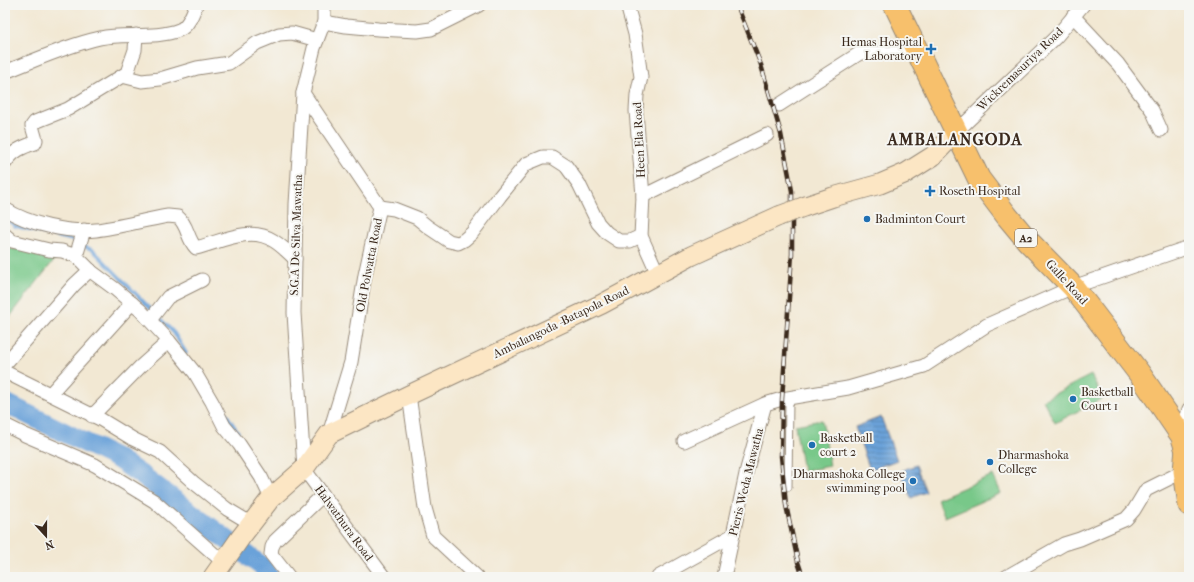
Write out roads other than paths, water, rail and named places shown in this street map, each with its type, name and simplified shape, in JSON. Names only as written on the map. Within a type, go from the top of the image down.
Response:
[{"type":"highway","name":"Galle Road","points":[[895,5],[979,179],[1027,240],[1074,287],[1139,373],[1186,445]]},
{"type":"main road","name":"Ambalangoda -Batapola Road","points":[[221,565],[271,498],[304,469],[329,434],[602,304],[736,235],[806,206],[880,184],[906,173],[932,156],[956,132]]},
{"type":"main road","points":[[1186,445],[1184,471],[1189,505]]},
{"type":"street","points":[[5,72],[75,45],[101,38],[169,33],[181,30],[188,22],[196,5]]},
{"type":"street","name":"S.G.A De Silva Mawatha","points":[[304,469],[294,313],[299,140],[303,93],[317,40],[324,22],[324,5]]},
{"type":"street","points":[[324,22],[378,30],[417,31],[431,29],[479,5]]},
{"type":"street","name":"Heen Ela Road","points":[[627,5],[634,34],[641,77],[637,95],[636,111],[643,196],[641,236],[658,274]]},
{"type":"street","name":"Wickremasuriya Road","points":[[956,132],[1056,37],[1083,5]]},
{"type":"street","points":[[1073,16],[1118,64],[1152,110],[1161,130]]},
{"type":"street","points":[[122,76],[142,81],[160,79],[197,68],[229,63],[257,43],[279,34],[292,34],[317,40]]},
{"type":"street","points":[[5,163],[10,155],[35,143],[36,140],[32,126],[35,122],[68,109],[127,73],[135,50],[136,35]]},
{"type":"street","points":[[779,105],[860,53],[918,53]]},
{"type":"street","name":"Old Polwatta Road","points":[[303,93],[380,207],[365,275],[351,362],[329,434]]},
{"type":"street","points":[[643,196],[767,135]]},
{"type":"street","points":[[380,207],[394,209],[417,218],[449,241],[458,243],[472,233],[526,164],[543,157],[552,156],[566,166],[579,184],[598,223],[606,234],[620,241],[630,242],[641,236]]},
{"type":"street","points":[[5,209],[16,216],[41,225],[84,230],[96,230],[168,216],[178,217],[184,224],[192,244],[196,248],[235,236],[248,234],[262,236],[273,240],[295,259]]},
{"type":"street","points":[[76,256],[84,230]]},
{"type":"street","points":[[5,236],[12,241],[49,250],[62,251],[76,256],[90,270],[132,303],[150,320],[169,341],[194,373],[212,402],[224,426],[239,444],[261,477],[271,498]]},
{"type":"street","points":[[684,441],[765,404],[848,388],[924,366],[987,325],[1074,287],[1189,247]]},
{"type":"street","points":[[5,364],[74,285],[90,270]]},
{"type":"street","points":[[150,320],[168,297],[202,280]]},
{"type":"street","points":[[50,394],[132,303]]},
{"type":"street","points":[[92,416],[141,366],[169,341]]},
{"type":"street","points":[[5,372],[160,452],[193,482],[227,509],[246,531]]},
{"type":"street","points":[[409,395],[425,508],[433,536],[477,577]]},
{"type":"street","name":"Pieris Weda Mawatha","points":[[724,577],[747,469],[765,404]]},
{"type":"street","points":[[1186,445],[1189,409]]},
{"type":"street","points":[[5,425],[24,435],[94,465],[154,501],[221,565]]},
{"type":"street","name":"Halwathura Road","points":[[304,469],[384,577]]},
{"type":"street","points":[[1006,577],[1064,544],[1080,539],[1126,519],[1134,510],[1146,490],[1184,471]]},
{"type":"street","points":[[290,577],[271,554],[272,547],[276,540],[323,495]]},
{"type":"street","points":[[658,577],[733,535]]},
{"type":"lane","points":[[786,399],[788,487]]},
{"type":"water","points":[[881,417],[897,460],[870,470],[855,427]]},
{"type":"water","name":"Dharmashoka College swimming pool","points":[[916,465],[926,492],[911,498],[900,471]]},
{"type":"waterway","points":[[5,218],[15,226],[72,240],[77,243]]},
{"type":"waterway","points":[[83,246],[93,250],[174,333],[186,353]]},
{"type":"waterway","points":[[5,403],[118,459],[263,567],[270,577]]},
{"type":"waterway","points":[[220,405],[238,432]]},
{"type":"railway","points":[[737,5],[761,65],[781,134],[792,191],[792,254],[782,399],[781,456],[786,505],[798,562],[803,577]]},
{"type":"place","name":"Hemas Hospital Laboratory","points":[[931,49]]},
{"type":"place","name":"Roseth Hospital","points":[[930,191]]},
{"type":"place","name":"Badminton Court","points":[[867,219]]},
{"type":"place","name":"Basketball Court 1","points":[[1073,399]]},
{"type":"place","name":"Basketball court 2","points":[[812,445]]},
{"type":"place","name":"Dharmashoka College","points":[[990,462]]},
{"type":"place","name":"Dharmashoka College swimming pool","points":[[913,481]]},
{"type":"district","name":"AMBALANGODA","points":[[955,139]]}]
